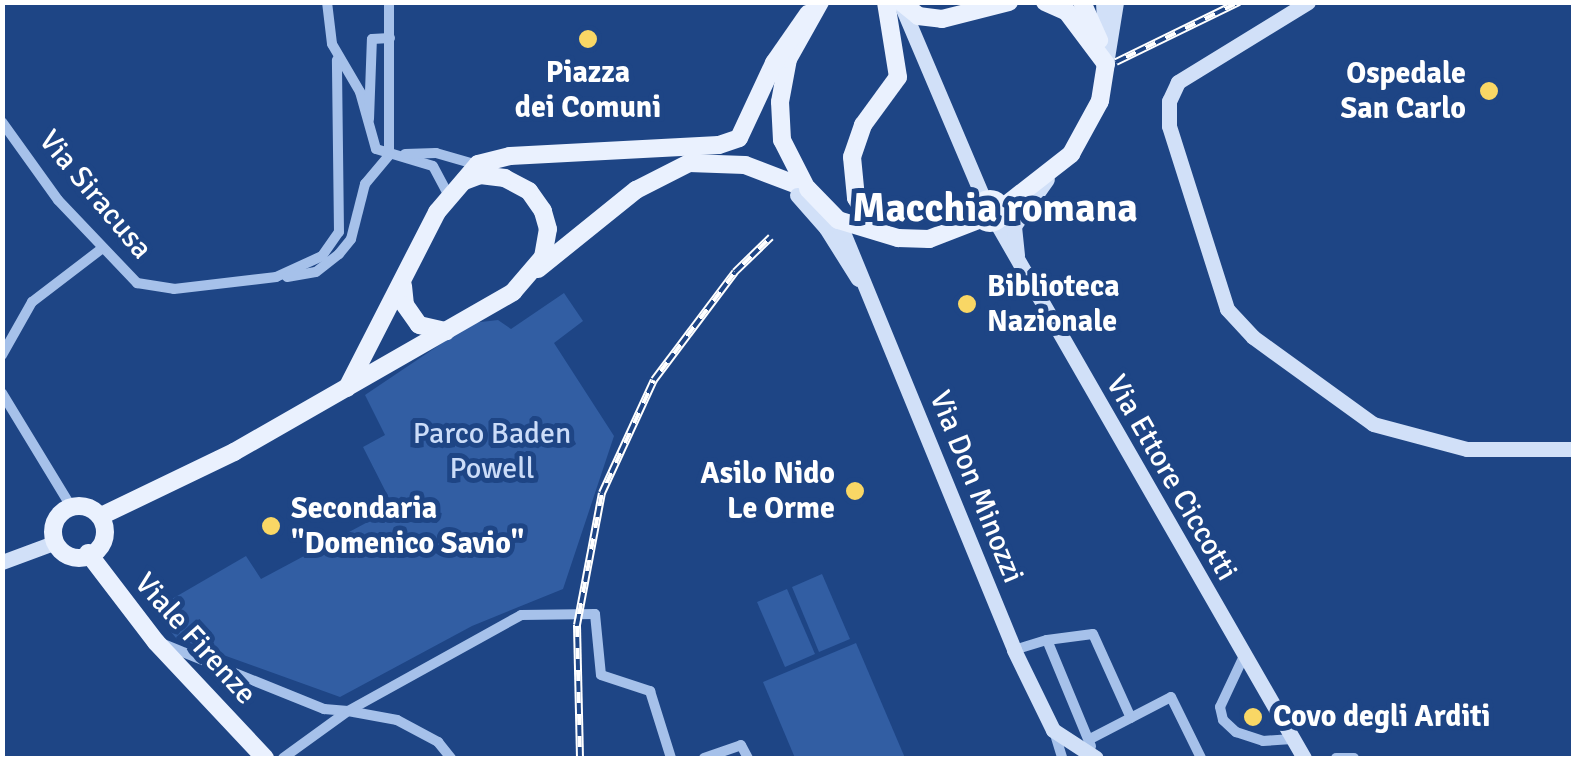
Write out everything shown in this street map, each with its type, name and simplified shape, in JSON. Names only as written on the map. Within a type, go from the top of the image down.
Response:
[{"type":"main road","points":[[884,236],[856,198],[852,157],[864,125],[898,76],[886,2]]},
{"type":"main road","points":[[900,2],[918,16],[942,19],[1009,2]]},
{"type":"main road","name":"Via Ettore Ciccotti","points":[[900,2],[1021,273],[1304,758]]},
{"type":"main road","points":[[1082,2],[1106,64]]},
{"type":"main road","points":[[1103,2],[1106,64]]},
{"type":"main road","points":[[1021,273],[1014,226],[1055,168],[1082,139],[1100,100],[1116,2]]},
{"type":"main road","points":[[1308,2],[1192,72],[1169,102],[1169,126],[1227,308],[1254,337],[1373,424],[1467,449],[1574,449]]},
{"type":"main road","points":[[1050,4],[1086,32],[1106,64]]},
{"type":"main road","points":[[347,388],[454,190],[510,156],[718,145],[739,138],[774,63],[814,8]]},
{"type":"main road","points":[[802,192],[782,140],[780,102],[788,59],[814,8]]},
{"type":"main road","points":[[102,516],[347,388],[514,292],[534,272],[666,172],[726,161],[777,178],[802,192],[832,224],[884,236],[929,239],[991,212],[1055,168]]},
{"type":"main road","points":[[486,169],[529,192],[543,210],[548,242],[534,272]]},
{"type":"main road","name":"Via Don Minozzi","points":[[832,224],[879,317],[1014,650],[1053,730]]},
{"type":"main road","points":[[403,285],[405,305],[419,324],[446,332]]},
{"type":"main road","points":[[72,508],[90,508],[102,516],[105,535],[88,554],[66,554],[53,543],[54,525],[72,508]]},
{"type":"main road","points":[[2,562],[53,543]]},
{"type":"main road","name":"Viale Firenze","points":[[88,554],[156,642],[265,758]]},
{"type":"main road","points":[[1053,730],[1093,751]]},
{"type":"street","points":[[326,2],[337,60],[360,92],[376,148],[389,156],[433,166],[454,190]]},
{"type":"street","points":[[388,2],[389,156]]},
{"type":"street","points":[[368,129],[376,73],[372,39],[390,38]]},
{"type":"street","name":"Via Siracusa","points":[[276,277],[322,256],[339,232],[337,60]]},
{"type":"street","name":"Via Siracusa","points":[[2,122],[100,250],[151,289],[304,277],[339,254],[352,239],[365,184],[389,156]]},
{"type":"street","points":[[389,156],[436,153],[486,169]]},
{"type":"street","points":[[2,355],[32,302],[100,250]]},
{"type":"street","points":[[2,394],[72,508]]},
{"type":"street","points":[[284,758],[348,711],[521,615],[595,614],[601,676],[650,691],[671,758]]},
{"type":"street","points":[[1014,650],[1046,640],[1093,634],[1130,718]]},
{"type":"street","points":[[1046,640],[1093,751],[1130,718],[1170,697],[1201,758]]},
{"type":"street","points":[[156,642],[324,709],[398,720],[438,742],[451,758]]},
{"type":"street","points":[[1243,658],[1220,706],[1223,720],[1263,741],[1292,739]]},
{"type":"street","points":[[1053,730],[1062,758]]},
{"type":"street","points":[[704,758],[741,745],[748,758]]},
{"type":"street","points":[[1336,758],[1354,758]]},
{"type":"green space","name":"Parco Baden Powell","points":[[564,293],[583,321],[554,343],[614,436],[563,589],[472,626],[340,697],[176,638],[153,610],[246,556],[261,579],[394,508],[363,447],[385,435],[365,395],[472,323],[498,320],[511,329]]},
{"type":"green space","points":[[822,574],[850,639],[819,652],[792,587]]},
{"type":"green space","points":[[787,589],[815,654],[785,667],[757,602]]},
{"type":"green space","points":[[856,643],[905,758],[795,758],[763,682]]},
{"type":"railway","points":[[1116,62],[1239,2]]},
{"type":"railway","points":[[580,758],[577,625],[602,493],[654,380],[735,272],[771,237]]},
{"type":"place","name":"Piazza dei Comuni","points":[[588,39]]},
{"type":"place","name":"Ospedale San Carlo","points":[[1489,91]]},
{"type":"place","name":"Biblioteca Nazionale","points":[[967,304]]},
{"type":"place","name":"Asilo Nido Le Orme","points":[[855,491]]},
{"type":"place","name":"Secondaria \"Domenico Savio\"","points":[[271,526]]},
{"type":"place","name":"Covo degli Arditi","points":[[1253,717]]},
{"type":"district","name":"Macchia romana","points":[[995,208]]}]
